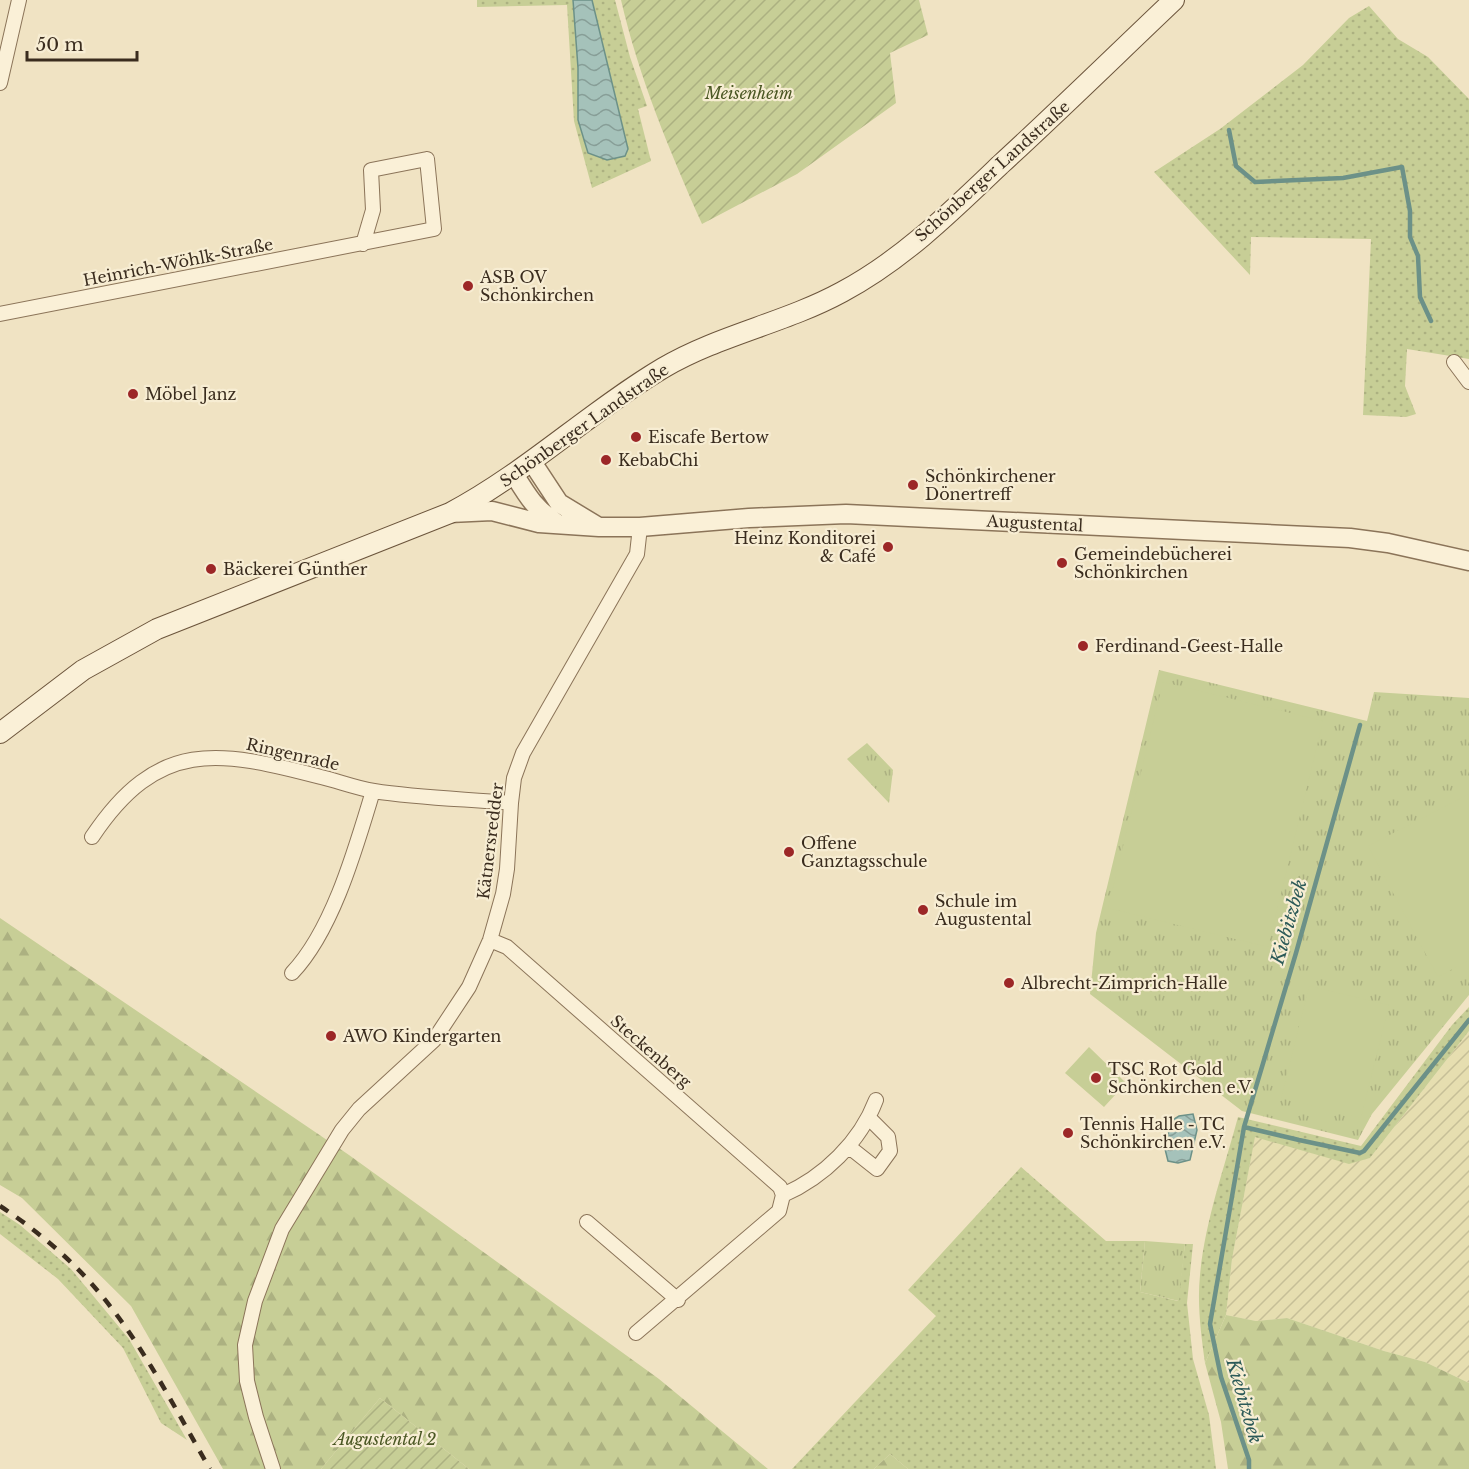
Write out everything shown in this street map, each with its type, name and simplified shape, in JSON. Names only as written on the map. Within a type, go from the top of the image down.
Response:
[{"type":"main road","name":"Schönberger Landstraße","points":[[1,731],[83,670],[157,629],[450,513],[483,495],[532,462],[640,383],[672,363],[788,317],[842,292],[895,258],[934,228],[1174,0]]},
{"type":"street","points":[[0,83],[19,0]]},
{"type":"street","name":"Heinrich-Wöhlk-Straße","points":[[0,314],[239,266],[363,244],[434,229],[427,159],[371,170],[373,210],[363,244]]},
{"type":"street","points":[[1454,362],[1469,382]]},
{"type":"street","points":[[532,462],[560,503],[598,527]]},
{"type":"street","points":[[514,474],[530,501],[541,513],[562,526]]},
{"type":"street","name":"Augustental","points":[[450,513],[492,511],[539,523],[598,527],[640,527],[749,518],[846,514],[1350,538],[1388,543],[1469,561]]},
{"type":"street","name":"Kätnersredder","points":[[273,1469],[247,1381],[245,1345],[255,1301],[282,1229],[342,1130],[359,1109],[434,1040],[469,987],[490,940],[505,877],[514,778],[523,753],[637,554],[640,527]]},
{"type":"street","name":"Ringenrade","points":[[92,837],[105,818],[128,794],[152,775],[177,762],[202,758],[257,760],[373,790],[511,803]]},
{"type":"street","points":[[292,973],[304,961],[336,902],[373,790]]},
{"type":"street","name":"Steckenberg","points":[[490,940],[507,947],[780,1187],[783,1195]]},
{"type":"street","points":[[636,1333],[678,1300],[779,1211],[783,1195],[801,1187],[846,1150],[869,1118],[876,1100]]},
{"type":"street","points":[[846,1150],[853,1150],[877,1169],[890,1151],[888,1137],[869,1118]]},
{"type":"street","points":[[587,1222],[678,1300]]},
{"type":"shaded area","points":[[1469,1031],[1469,1383],[1425,1362],[1384,1351],[1287,1318],[1256,1321],[1226,1315],[1232,1259],[1255,1136],[1349,1163],[1370,1158]]},
{"type":"green space","points":[[477,0],[573,0],[578,68],[578,120],[628,149],[592,0],[615,0],[630,57],[647,106],[638,109],[651,161],[592,188],[574,121],[567,5],[477,7]]},
{"type":"green space","name":"Meisenheim","points":[[621,0],[919,0],[928,35],[890,53],[896,103],[797,174],[702,224],[656,114],[628,29]]},
{"type":"green space","points":[[1369,6],[1398,39],[1428,57],[1469,99],[1469,359],[1407,349],[1405,386],[1416,414],[1406,417],[1363,415],[1371,239],[1251,237],[1250,275],[1154,172],[1220,129],[1303,65],[1349,18]]},
{"type":"green space","points":[[1159,670],[1367,721],[1374,692],[1469,698],[1469,995],[1372,1114],[1358,1140],[1242,1111],[1090,994],[1096,933]]},
{"type":"green space","points":[[1163,682],[1323,721],[1268,947],[1108,908]]},
{"type":"green space","points":[[867,743],[893,770],[889,803],[847,759]]},
{"type":"green space","points":[[1469,794],[1469,960],[1438,977],[1368,846]]},
{"type":"green space","points":[[0,918],[349,1155],[659,1379],[768,1469],[469,1469],[380,1398],[321,1469],[223,1469],[131,1306],[22,1198],[0,1185]]},
{"type":"green space","points":[[1309,986],[1389,1005],[1361,1118],[1281,1098]]},
{"type":"green space","points":[[1469,1007],[1469,1031],[1370,1158],[1349,1164],[1255,1137],[1232,1259],[1226,1315],[1205,1363],[1199,1297],[1202,1255],[1238,1117],[1361,1146],[1452,1025]]},
{"type":"green space","name":"TSC Rot Gold Schönkirchen e.V.","points":[[1089,1047],[1126,1083],[1104,1107],[1065,1073]]},
{"type":"green space","points":[[1021,1167],[1106,1241],[1145,1241],[1140,1292],[1178,1301],[1185,1244],[1193,1244],[1187,1303],[1193,1359],[1209,1415],[1216,1469],[908,1469],[890,1454],[874,1469],[792,1469],[936,1316],[908,1290]]},
{"type":"green space","points":[[0,1212],[20,1225],[71,1269],[129,1339],[187,1440],[161,1423],[123,1348],[58,1279],[0,1234]]},
{"type":"green space","points":[[1145,1241],[1185,1244],[1179,1301],[1140,1292]]},
{"type":"green space","points":[[1226,1315],[1256,1321],[1287,1318],[1384,1351],[1425,1362],[1469,1383],[1469,1469],[1228,1469],[1221,1422],[1205,1363]]},
{"type":"green space","name":"Augustental 2","points":[[380,1398],[469,1469],[321,1469]]},
{"type":"green space","points":[[890,1454],[908,1469],[874,1469]]},
{"type":"water","points":[[573,0],[592,0],[628,149],[625,156],[607,160],[588,153],[578,120],[578,68]]},
{"type":"water","points":[[1193,1114],[1197,1130],[1190,1160],[1178,1163],[1168,1161],[1165,1149],[1171,1121],[1179,1116]]},
{"type":"waterway","points":[[1229,130],[1236,166],[1255,182],[1343,178],[1402,167],[1410,211],[1410,237],[1418,256],[1420,297],[1431,321]]},
{"type":"waterway","name":"Kiebitzbek","points":[[1249,1469],[1249,1460],[1221,1377],[1210,1324],[1244,1127],[1360,725]]},
{"type":"waterway","name":"Kiebitzbek","points":[[1244,1127],[1360,1153],[1364,1151],[1469,1020]]},
{"type":"railway","points":[[0,1206],[64,1255],[87,1278],[114,1311],[158,1377],[210,1469]]},
{"type":"place","name":"ASB OV Schönkirchen","points":[[468,286]]},
{"type":"place","name":"Möbel Janz","points":[[133,394]]},
{"type":"place","name":"Eiscafe Bertow","points":[[636,437]]},
{"type":"place","name":"KebabChi","points":[[606,460]]},
{"type":"place","name":"Schönkirchener Dönertreff","points":[[913,485]]},
{"type":"place","name":"Heinz Konditorei & Café","points":[[888,547]]},
{"type":"place","name":"Gemeindebücherei Schönkirchen","points":[[1062,563]]},
{"type":"place","name":"Bäckerei Günther","points":[[211,569]]},
{"type":"place","name":"Ferdinand-Geest-Halle","points":[[1083,646]]},
{"type":"place","name":"Offene Ganztagsschule","points":[[789,852]]},
{"type":"place","name":"Schule im Augustental","points":[[923,910]]},
{"type":"place","name":"Albrecht-Zimprich-Halle","points":[[1009,983]]},
{"type":"place","name":"AWO Kindergarten","points":[[331,1036]]},
{"type":"place","name":"TSC Rot Gold Schönkirchen e.V.","points":[[1096,1078]]},
{"type":"place","name":"Tennis Halle - TC Schönkirchen e.V.","points":[[1068,1133]]}]
